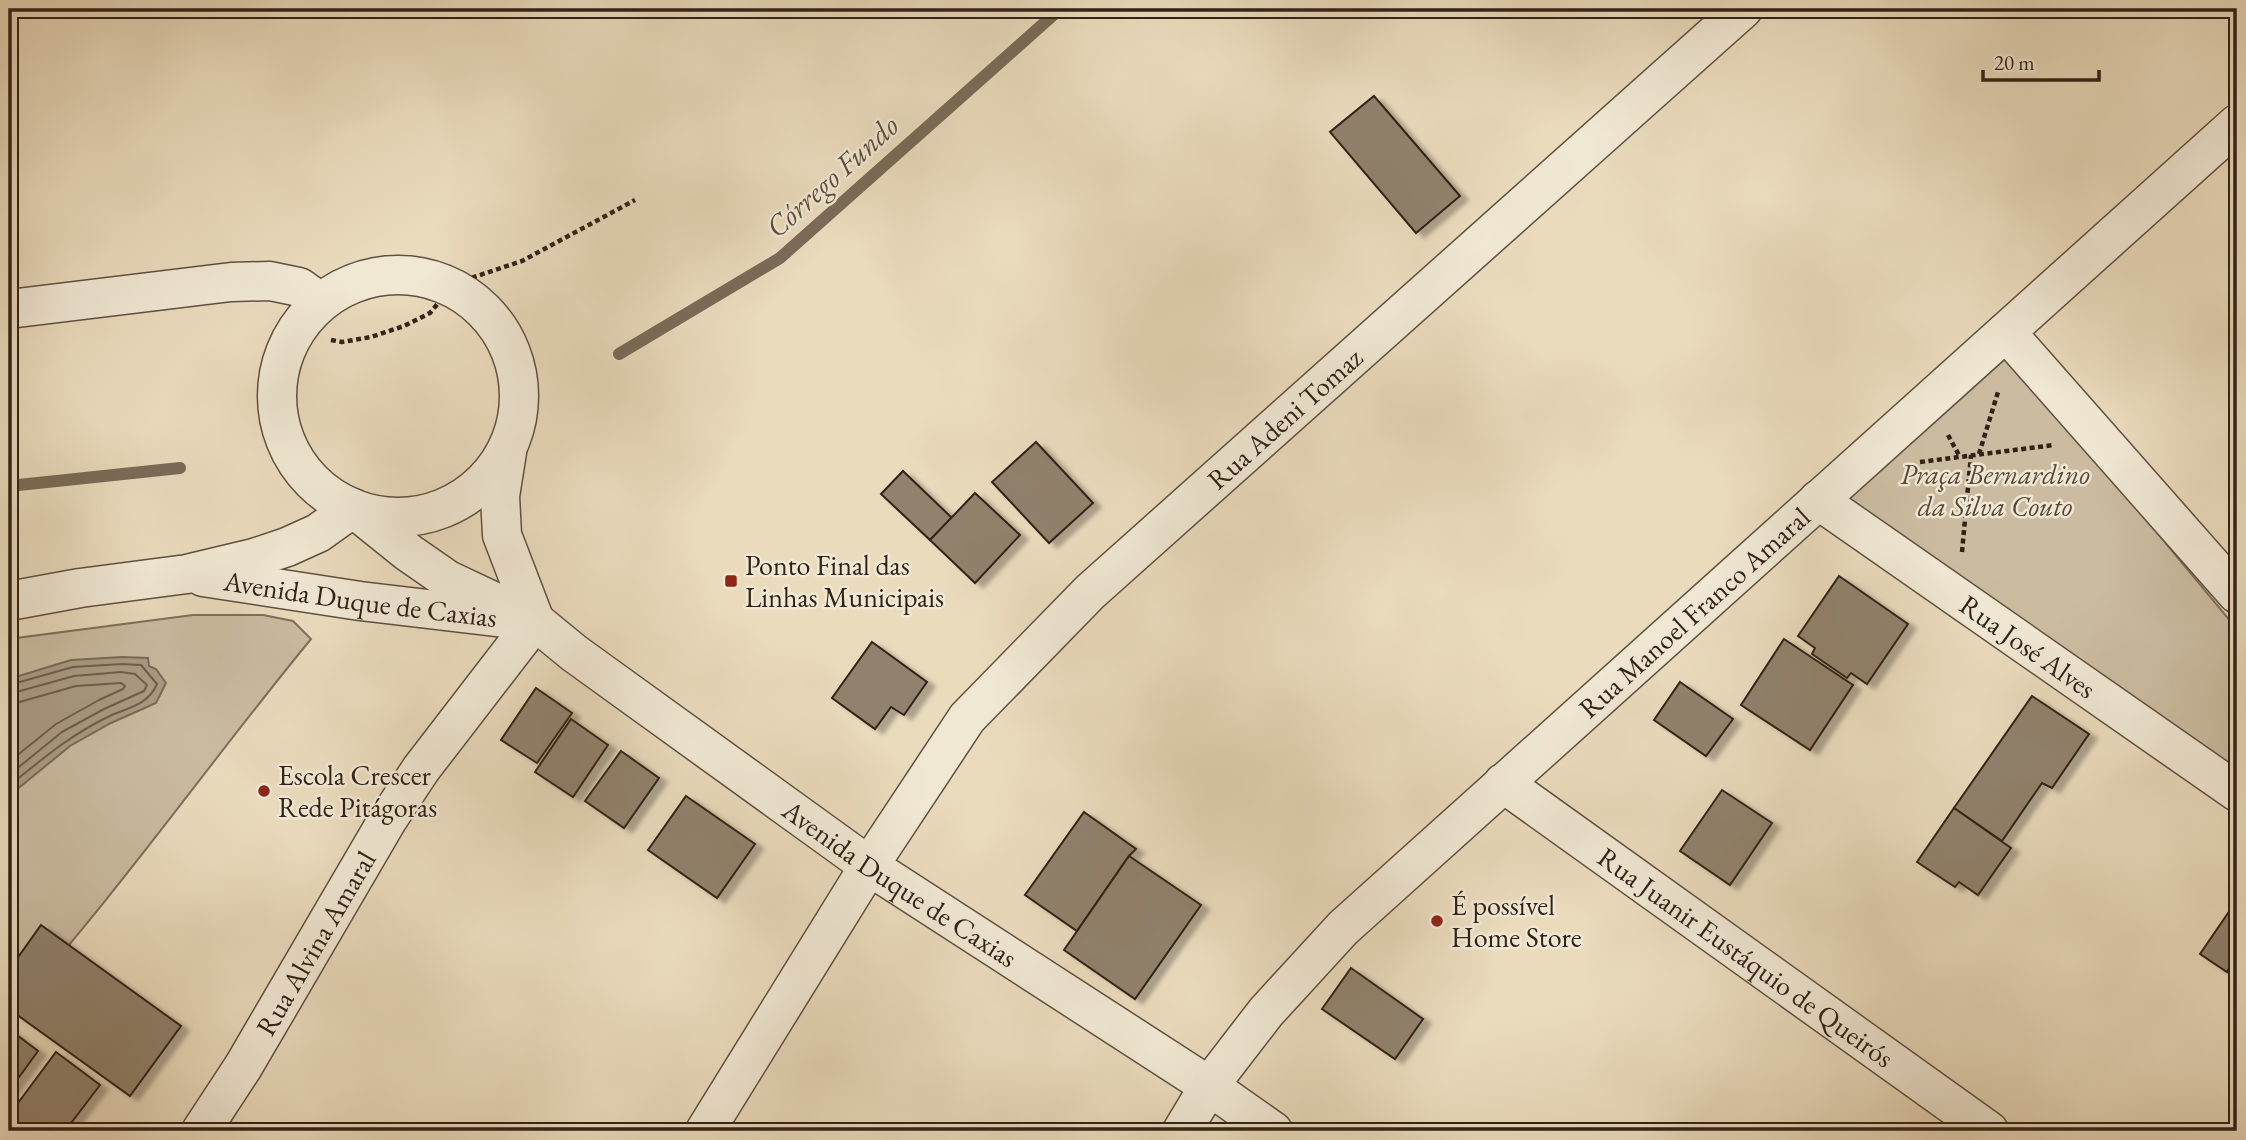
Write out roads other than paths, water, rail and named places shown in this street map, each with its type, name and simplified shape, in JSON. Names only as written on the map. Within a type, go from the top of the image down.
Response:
[{"type":"street","name":"Rua Adeni Tomaz","points":[[705,1131],[869,866],[967,718],[1090,592],[1743,9]]},
{"type":"street","name":"Rua Manoel Franco Amaral","points":[[1182,1131],[1209,1086],[1266,1012],[1343,928],[2237,124]]},
{"type":"street","points":[[405,275],[449,285],[479,305],[494,321],[514,360],[519,382],[517,415],[508,447],[482,484],[464,498],[444,508],[399,517],[353,508],[331,497],[313,482],[297,464],[286,443],[278,421],[276,397],[278,373],[285,350],[296,329],[320,302],[339,289],[360,280],[405,275]]},
{"type":"street","points":[[9,309],[231,282],[270,281],[299,287],[320,302]]},
{"type":"street","points":[[2006,332],[2237,594]]},
{"type":"street","name":"Avenida Duque de Caxias","points":[[508,447],[500,496],[502,535],[536,621]]},
{"type":"street","name":"Rua José Alves","points":[[1818,500],[2237,792]]},
{"type":"street","name":"Avenida Duque de Caxias","points":[[9,601],[80,588],[187,574],[287,547],[318,533],[353,508],[448,580],[536,621],[574,653],[869,866],[1209,1086],[1273,1131]]},
{"type":"street","name":"Avenida Duque de Caxias","points":[[187,574],[360,601],[536,621]]},
{"type":"street","name":"Rua Alvina Amaral","points":[[201,1131],[243,1068],[388,819],[421,769],[536,621]]},
{"type":"street","name":"Rua Juanir Eustáquio de Queirós","points":[[1503,783],[1989,1131]]},
{"type":"water","points":[[148,658],[149,666],[156,669],[166,683],[156,703],[111,723],[70,746],[9,796],[9,679],[71,660]]},
{"type":"waterway","name":"Córrego Fundo","points":[[619,354],[780,258],[1060,9]]},
{"type":"waterway","name":"Córrego Fundo","points":[[9,486],[180,468]]},
{"type":"place","name":"Ponto Final das Linhas Municipais","points":[[731,581]]},
{"type":"place","name":"Escola Crescer Rede Pitágoras","points":[[264,791]]},
{"type":"place","name":"É possível Home Store","points":[[1437,921]]},
{"type":"park label","name":"Praça Bernardino da Silva Couto","points":[[1995,490]]}]
